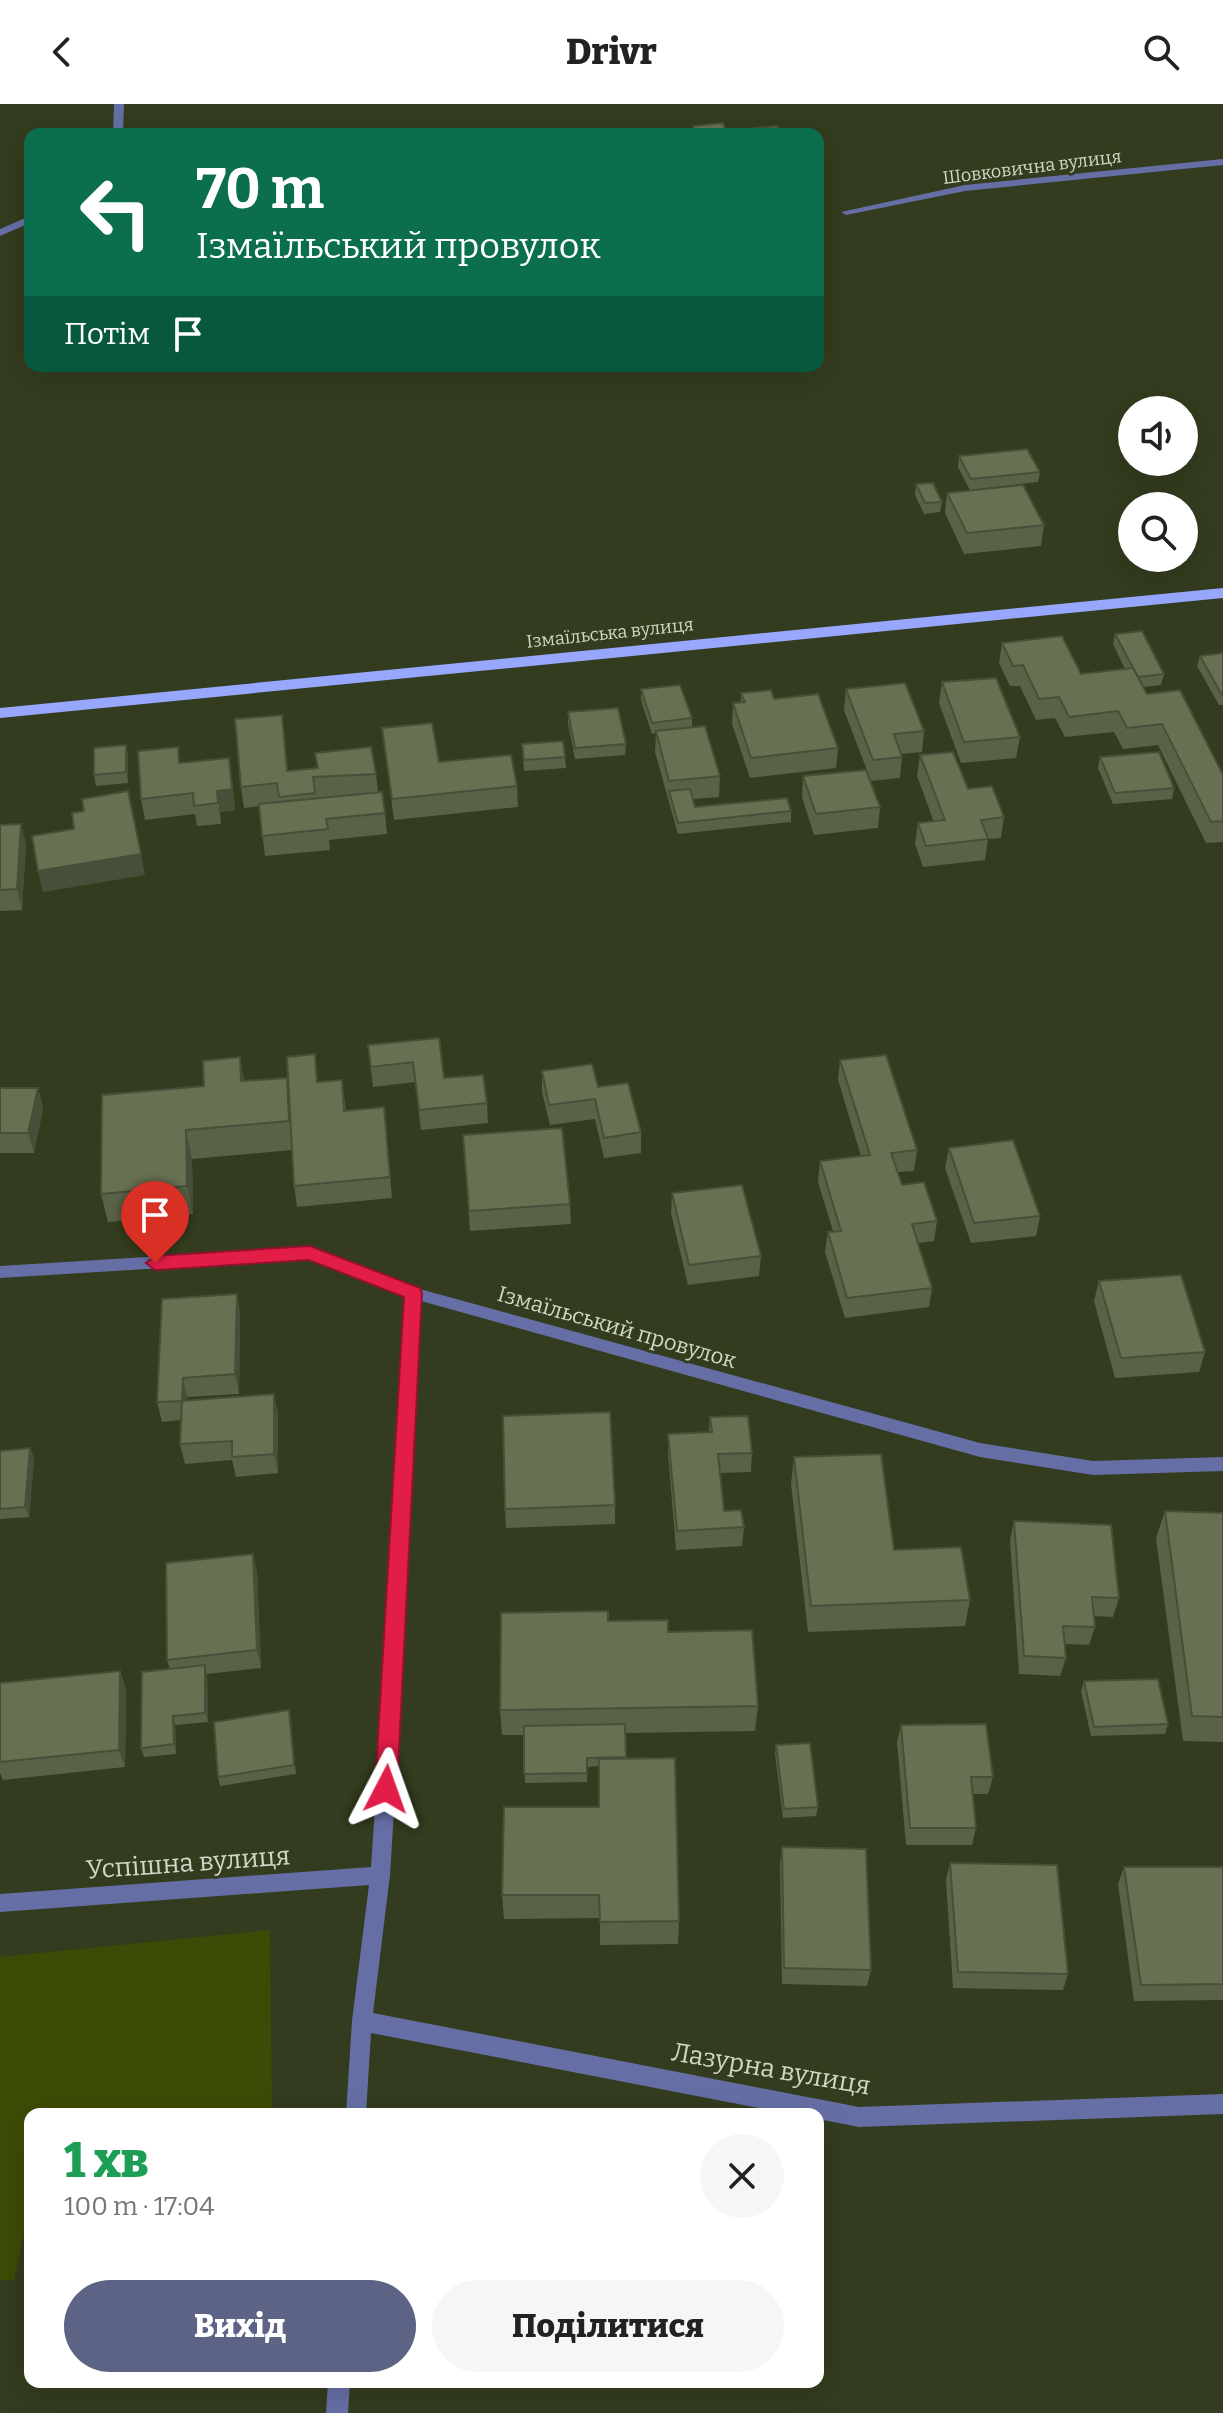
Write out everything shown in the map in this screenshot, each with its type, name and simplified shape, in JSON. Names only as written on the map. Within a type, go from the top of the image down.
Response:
[{"type":"main road","name":"Ізмаїльська вулиця","points":[[0,713],[1223,593]]},
{"type":"street","points":[[118,128],[119,104]]},
{"type":"street","name":"Шовковична вулиця","points":[[846,212],[965,188],[1223,162]]},
{"type":"street","points":[[0,233],[24,222]]},
{"type":"street","name":"Ізмаїльський провулок","points":[[0,1272],[310,1253],[413,1293],[980,1450],[1093,1468],[1223,1464]]},
{"type":"street","points":[[356,2108],[362,2021],[380,1875],[413,1293]]},
{"type":"street","name":"Успішна вулиця","points":[[0,1903],[380,1875]]},
{"type":"street","name":"Лазурна вулиця","points":[[362,2021],[812,2108]]},
{"type":"street","name":"Лазурна вулиця","points":[[824,2110],[859,2117],[1223,2104]]},
{"type":"street","points":[[337,2413],[339,2388]]},
{"type":"green space","points":[[270,1930],[272,2108],[24,2108],[24,2232],[14,2280],[0,2280],[0,1957]]},
{"type":"building","points":[[723,123],[725,128],[694,128]]},
{"type":"building","points":[[1027,449],[1040,472],[971,479],[959,456]]},
{"type":"building","points":[[933,483],[942,502],[925,503],[916,484]]},
{"type":"building","points":[[1023,485],[1044,525],[967,533],[947,493]]},
{"type":"building","points":[[1142,631],[1164,674],[1138,677],[1115,634]]},
{"type":"building","points":[[1062,636],[1081,674],[1133,668],[1147,694],[1180,690],[1223,775],[1223,821],[1211,822],[1162,724],[1127,728],[1118,711],[1069,717],[1059,697],[1039,699],[1023,665],[1013,666],[1002,643]]},
{"type":"building","points":[[1223,653],[1223,695],[1222,695],[1200,656]]},
{"type":"building","points":[[996,678],[1020,737],[964,742],[942,682]]},
{"type":"building","points":[[905,683],[924,731],[894,734],[902,757],[873,760],[846,689]]},
{"type":"building","points":[[680,685],[692,718],[652,723],[641,689]]},
{"type":"building","points":[[771,690],[774,699],[818,694],[838,748],[751,758],[733,703],[745,702],[741,693]]},
{"type":"building","points":[[618,708],[626,744],[575,748],[568,712]]},
{"type":"building","points":[[282,715],[287,771],[318,768],[315,753],[371,747],[376,774],[313,777],[315,793],[279,797],[277,783],[241,787],[235,719]]},
{"type":"building","points":[[432,723],[439,762],[511,755],[517,786],[392,799],[382,728]]},
{"type":"building","points":[[705,726],[720,776],[669,781],[656,731]]},
{"type":"building","points":[[563,741],[565,757],[524,760],[522,744]]},
{"type":"building","points":[[126,745],[126,772],[94,775],[94,748]]},
{"type":"building","points":[[178,747],[179,763],[229,758],[232,789],[217,791],[218,803],[194,806],[193,793],[141,799],[138,751]]},
{"type":"building","points":[[953,752],[968,789],[992,786],[1004,817],[981,820],[988,839],[926,846],[918,823],[945,820],[920,755]]},
{"type":"building","points":[[1159,752],[1174,788],[1115,793],[1100,757]]},
{"type":"building","points":[[866,770],[880,807],[816,814],[803,776]]},
{"type":"building","points":[[690,789],[695,807],[787,798],[791,811],[678,823],[669,791]]},
{"type":"building","points":[[128,791],[141,854],[38,871],[32,836],[74,829],[72,813],[84,811],[82,799]]},
{"type":"building","points":[[382,792],[385,813],[326,819],[328,829],[262,836],[259,804]]},
{"type":"building","points":[[21,824],[17,889],[0,890],[0,825]]},
{"type":"building","points":[[439,1038],[444,1078],[483,1075],[487,1103],[419,1110],[413,1062],[371,1067],[368,1045]]},
{"type":"building","points":[[315,1054],[317,1082],[342,1080],[344,1111],[384,1107],[390,1177],[294,1186],[287,1057]]},
{"type":"building","points":[[886,1055],[917,1150],[891,1153],[902,1185],[924,1182],[937,1221],[912,1224],[932,1288],[847,1298],[828,1232],[841,1231],[820,1161],[870,1155],[840,1060]]},
{"type":"building","points":[[240,1057],[241,1081],[287,1078],[289,1121],[186,1130],[187,1186],[101,1194],[102,1095],[204,1086],[203,1061]]},
{"type":"building","points":[[592,1064],[598,1087],[628,1083],[641,1132],[604,1138],[595,1099],[549,1105],[542,1071]]},
{"type":"building","points":[[0,1088],[38,1088],[28,1133],[0,1133]]},
{"type":"building","points":[[562,1128],[570,1204],[469,1211],[463,1135]]},
{"type":"building","points":[[1013,1140],[1040,1216],[974,1223],[949,1148]]},
{"type":"building","points":[[742,1185],[761,1256],[689,1265],[672,1193]]},
{"type":"building","points":[[1181,1275],[1205,1352],[1121,1358],[1099,1281]]},
{"type":"building","points":[[237,1294],[235,1374],[183,1378],[182,1401],[157,1402],[162,1299]]},
{"type":"building","points":[[274,1394],[274,1454],[232,1457],[232,1441],[180,1444],[182,1401]]},
{"type":"building","points":[[610,1412],[615,1505],[505,1509],[503,1416]]},
{"type":"building","points":[[748,1416],[752,1453],[718,1454],[724,1511],[741,1510],[744,1527],[677,1531],[668,1434],[712,1432],[710,1417]]},
{"type":"building","points":[[30,1448],[25,1507],[0,1509],[0,1451]]},
{"type":"building","points":[[881,1454],[894,1550],[961,1547],[970,1600],[811,1606],[794,1457]]},
{"type":"building","points":[[1165,1511],[1223,1513],[1223,1717],[1192,1716]]},
{"type":"building","points":[[1014,1521],[1111,1525],[1119,1598],[1092,1597],[1095,1627],[1063,1626],[1066,1658],[1024,1656]]},
{"type":"building","points":[[253,1554],[257,1650],[167,1660],[166,1563]]},
{"type":"building","points":[[608,1611],[608,1621],[668,1620],[668,1632],[752,1630],[758,1706],[500,1710],[501,1613]]},
{"type":"building","points":[[205,1665],[205,1713],[173,1716],[174,1744],[141,1748],[142,1672]]},
{"type":"building","points":[[120,1671],[119,1750],[0,1762],[0,1683]]},
{"type":"building","points":[[1158,1679],[1168,1724],[1094,1727],[1084,1681]]},
{"type":"building","points":[[289,1710],[294,1765],[218,1777],[214,1722]]},
{"type":"building","points":[[625,1724],[626,1757],[587,1758],[587,1773],[524,1774],[524,1726]]},
{"type":"building","points":[[986,1724],[993,1777],[971,1777],[976,1828],[910,1828],[901,1725]]},
{"type":"building","points":[[810,1743],[818,1807],[784,1809],[776,1745]]},
{"type":"building","points":[[675,1758],[679,1921],[600,1922],[599,1895],[502,1895],[504,1807],[599,1807],[599,1759]]},
{"type":"building","points":[[782,1847],[866,1849],[871,1970],[784,1968]]},
{"type":"building","points":[[950,1863],[1057,1865],[1068,1974],[958,1972]]},
{"type":"building","points":[[1124,1867],[1223,1867],[1223,1984],[1141,1985]]},
{"type":"route","points":[[155,1263],[310,1253],[413,1293],[386,1789]]}]
